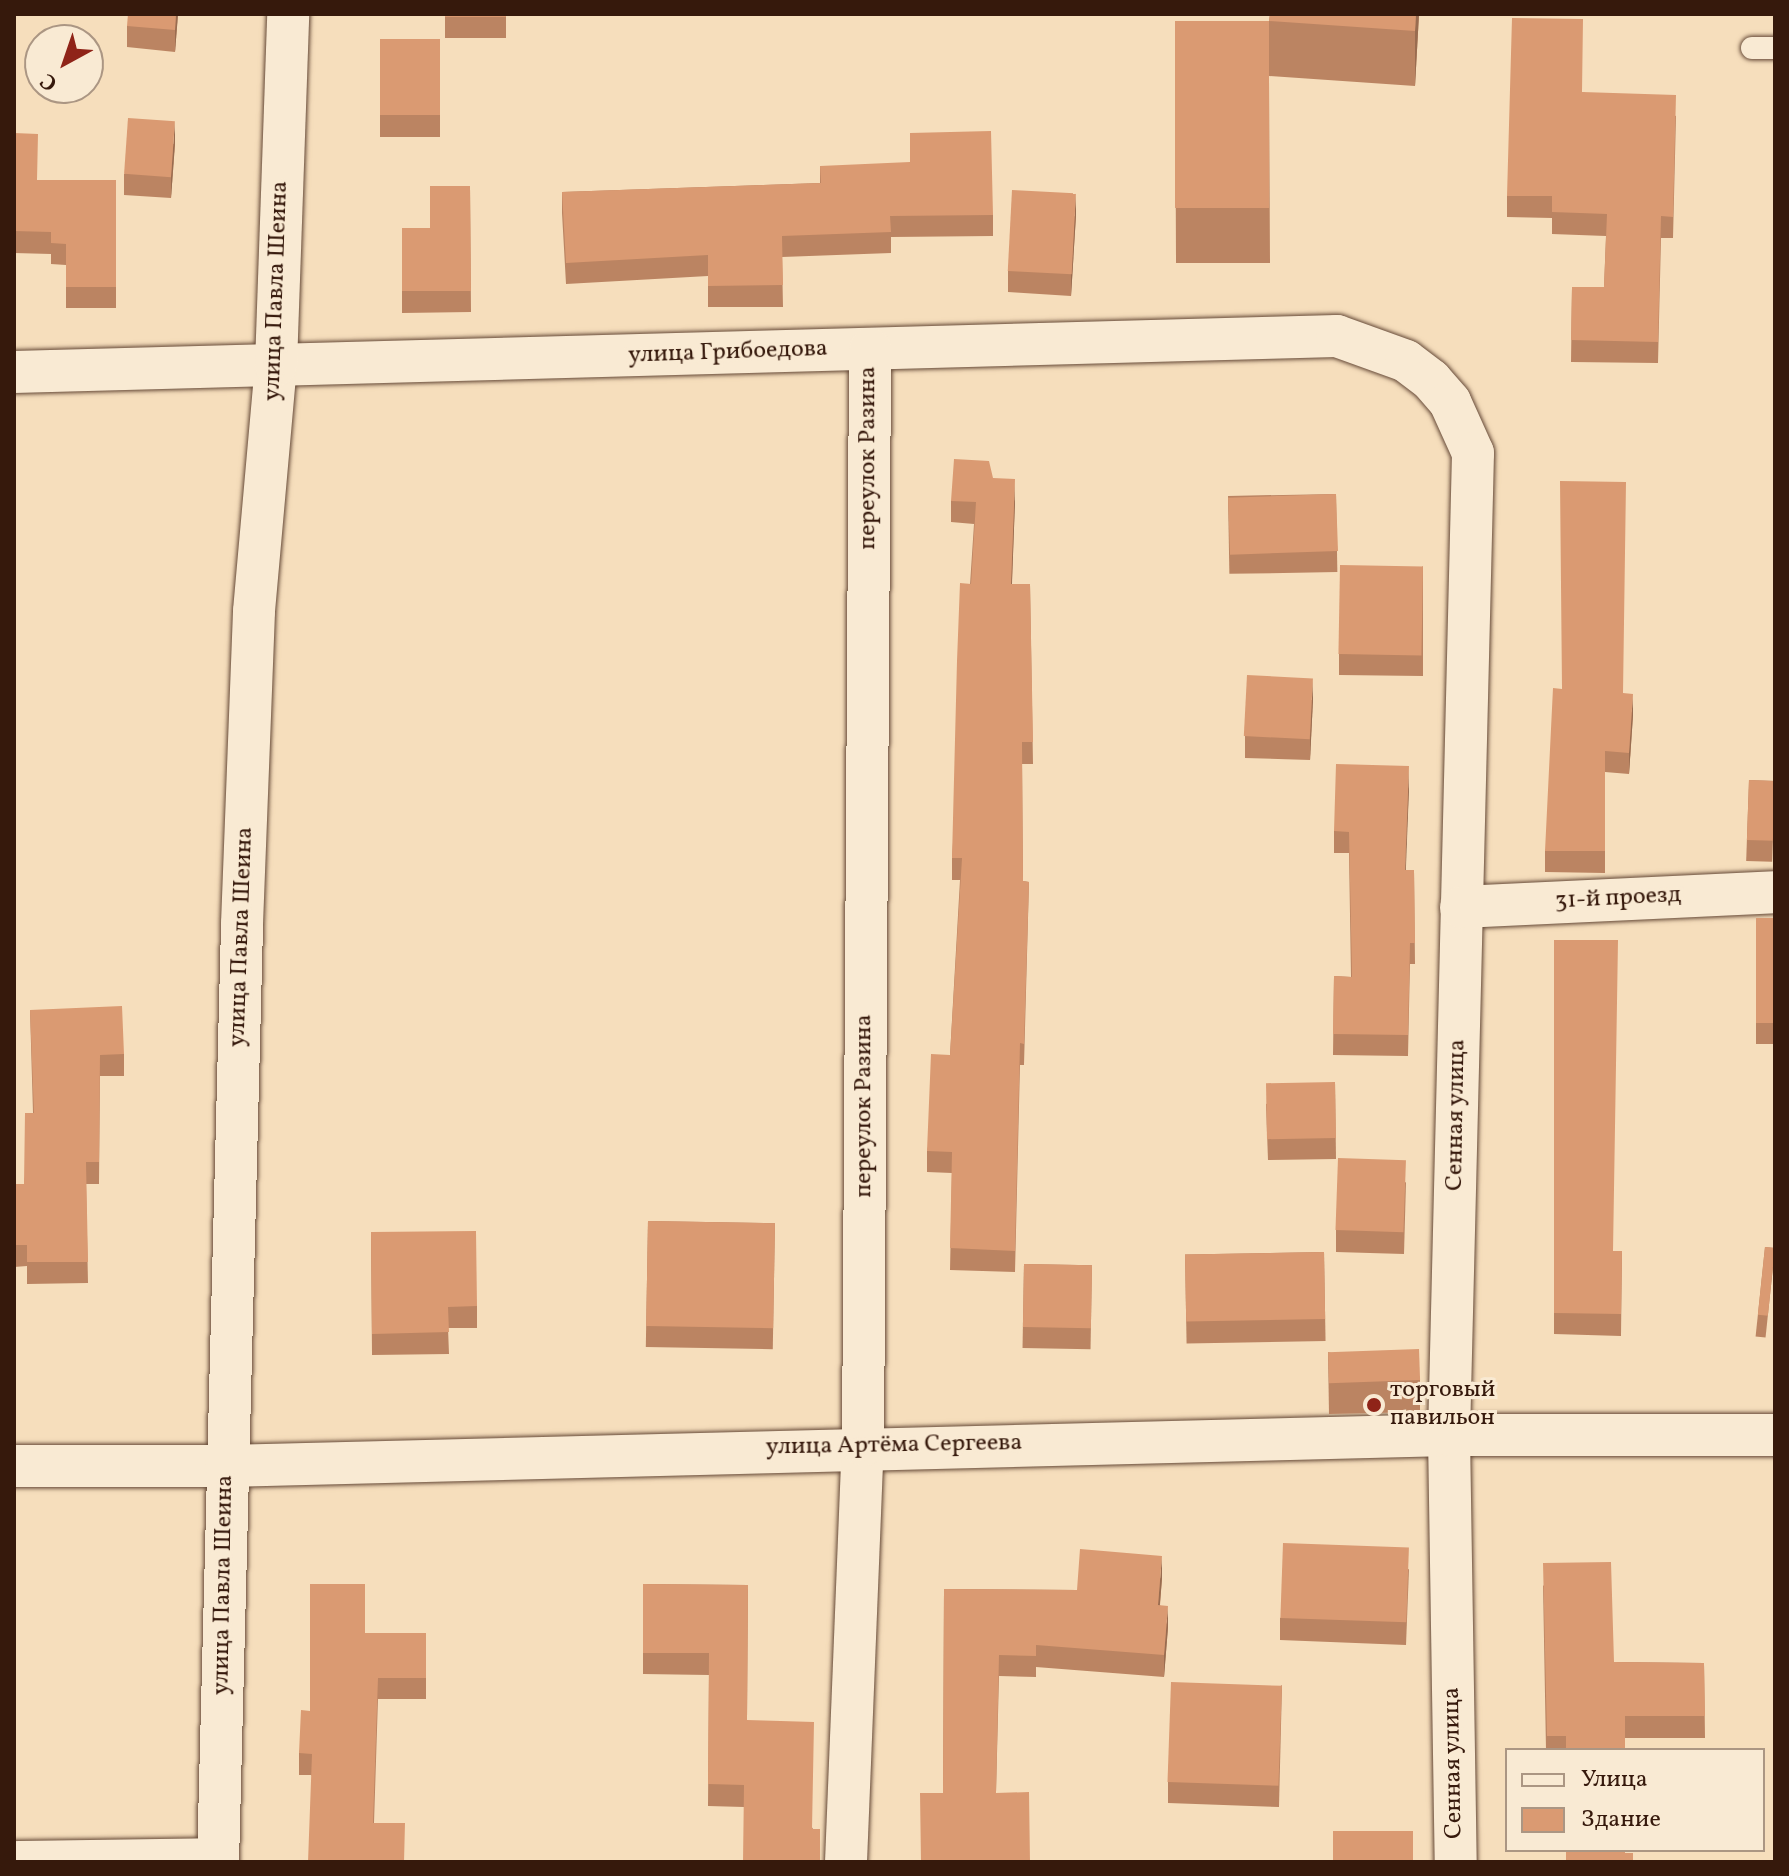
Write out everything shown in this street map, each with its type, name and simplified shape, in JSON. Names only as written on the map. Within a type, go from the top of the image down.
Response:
[{"type":"street","name":"улица Павла Шеина","points":[[218,1855],[226,1466],[254,611],[276,365],[288,14]]},
{"type":"street","name":"улица Грибоедова","points":[[14,372],[1337,336],[1406,361],[1431,380]]},
{"type":"street","name":"переулок Разина","points":[[846,1862],[863,1445],[870,349]]},
{"type":"street","name":"Сенная улица","points":[[1431,380],[1450,402],[1473,453],[1449,1435],[1456,1862]]},
{"type":"street","name":"31-й проезд","points":[[1461,907],[1775,892]]},
{"type":"street","name":"улица Артёма Сергеева","points":[[14,1466],[226,1466],[863,1445],[1449,1435],[1775,1435]]},
{"type":"lane","points":[[1752,48],[1775,48]]},
{"type":"lane","points":[[14,1852],[218,1855]]},
{"type":"building","points":[[128,14],[176,14],[175,30],[127,26]]},
{"type":"building","points":[[445,14],[506,14],[506,17],[445,17]]},
{"type":"building","points":[[1270,14],[1416,14],[1415,31],[1269,21]]},
{"type":"building","points":[[1512,18],[1583,19],[1582,92],[1676,95],[1673,217],[1661,216],[1658,342],[1571,340],[1572,287],[1604,287],[1607,214],[1552,212],[1552,196],[1507,196]]},
{"type":"building","points":[[1175,21],[1269,21],[1269,208],[1175,208]]},
{"type":"building","points":[[380,39],[440,39],[440,115],[380,115]]},
{"type":"building","points":[[128,118],[175,121],[171,177],[124,174]]},
{"type":"building","points":[[991,131],[993,215],[890,216],[891,232],[782,236],[783,285],[708,286],[708,255],[566,263],[562,192],[821,183],[820,166],[910,162],[910,133]]},
{"type":"building","points":[[14,133],[38,134],[37,180],[116,180],[116,287],[66,287],[66,244],[51,243],[51,232],[14,231]]},
{"type":"building","points":[[430,186],[470,186],[471,291],[402,291],[402,228],[430,228]]},
{"type":"building","points":[[1012,190],[1076,193],[1072,274],[1008,271]]},
{"type":"building","points":[[954,459],[989,461],[993,478],[1015,479],[1011,584],[1030,584],[1033,742],[1022,742],[1023,881],[1029,882],[1024,1044],[1020,1043],[1015,1251],[950,1248],[952,1152],[927,1151],[931,1054],[950,1055],[962,858],[952,858],[960,583],[971,584],[976,502],[951,501]]},
{"type":"building","points":[[1560,481],[1626,482],[1623,693],[1633,694],[1629,753],[1605,751],[1605,851],[1545,851],[1553,688],[1562,689]]},
{"type":"building","points":[[1336,494],[1338,551],[1230,555],[1228,498]]},
{"type":"building","points":[[1340,565],[1423,566],[1421,655],[1338,654]]},
{"type":"building","points":[[1247,675],[1313,678],[1310,739],[1244,736]]},
{"type":"building","points":[[1336,764],[1409,766],[1405,870],[1414,870],[1415,943],[1410,943],[1408,1035],[1333,1034],[1334,976],[1352,977],[1349,832],[1334,831]]},
{"type":"building","points":[[1749,780],[1775,781],[1773,841],[1747,840]]},
{"type":"building","points":[[1756,918],[1775,918],[1775,1023],[1756,1023]]},
{"type":"building","points":[[1554,940],[1618,940],[1613,1251],[1622,1251],[1621,1314],[1554,1313]]},
{"type":"building","points":[[122,1006],[124,1054],[100,1055],[99,1162],[86,1162],[88,1262],[27,1262],[27,1245],[14,1245],[14,1184],[24,1184],[25,1113],[34,1113],[30,1010]]},
{"type":"building","points":[[1335,1082],[1336,1138],[1267,1139],[1266,1083]]},
{"type":"building","points":[[1338,1158],[1406,1160],[1403,1232],[1335,1230]]},
{"type":"building","points":[[648,1221],[775,1223],[773,1328],[646,1326]]},
{"type":"building","points":[[476,1231],[477,1306],[448,1307],[449,1332],[372,1334],[371,1232]]},
{"type":"building","points":[[1765,1247],[1775,1248],[1768,1316],[1758,1315]]},
{"type":"building","points":[[1324,1252],[1325,1319],[1186,1321],[1185,1254]]},
{"type":"building","points":[[1024,1264],[1092,1265],[1091,1328],[1023,1327]]},
{"type":"building","points":[[1419,1349],[1420,1380],[1329,1383],[1328,1352]]},
{"type":"building","points":[[1283,1543],[1409,1547],[1406,1622],[1280,1618]]},
{"type":"building","points":[[1080,1549],[1162,1556],[1158,1605],[1168,1606],[1164,1655],[1036,1645],[1036,1656],[999,1655],[996,1793],[1029,1792],[1030,1862],[921,1862],[920,1793],[943,1793],[944,1589],[1077,1590]]},
{"type":"building","points":[[1611,1562],[1614,1662],[1704,1663],[1705,1716],[1625,1716],[1625,1748],[1566,1748],[1566,1736],[1547,1736],[1543,1563]]},
{"type":"building","points":[[310,1584],[365,1584],[365,1633],[426,1633],[426,1678],[378,1678],[373,1823],[405,1823],[404,1862],[308,1862],[312,1754],[299,1753],[301,1710],[310,1711]]},
{"type":"building","points":[[643,1584],[748,1585],[747,1720],[814,1722],[812,1829],[820,1829],[820,1862],[743,1862],[744,1785],[708,1784],[709,1653],[643,1653]]},
{"type":"building","points":[[1171,1682],[1282,1686],[1278,1786],[1168,1782]]},
{"type":"building","points":[[1333,1831],[1413,1831],[1413,1862],[1333,1862]]},
{"type":"building","points":[[1566,1852],[1633,1853],[1633,1862],[1566,1862]]},
{"type":"place","name":"торговый павильон","points":[[1374,1405]]}]
